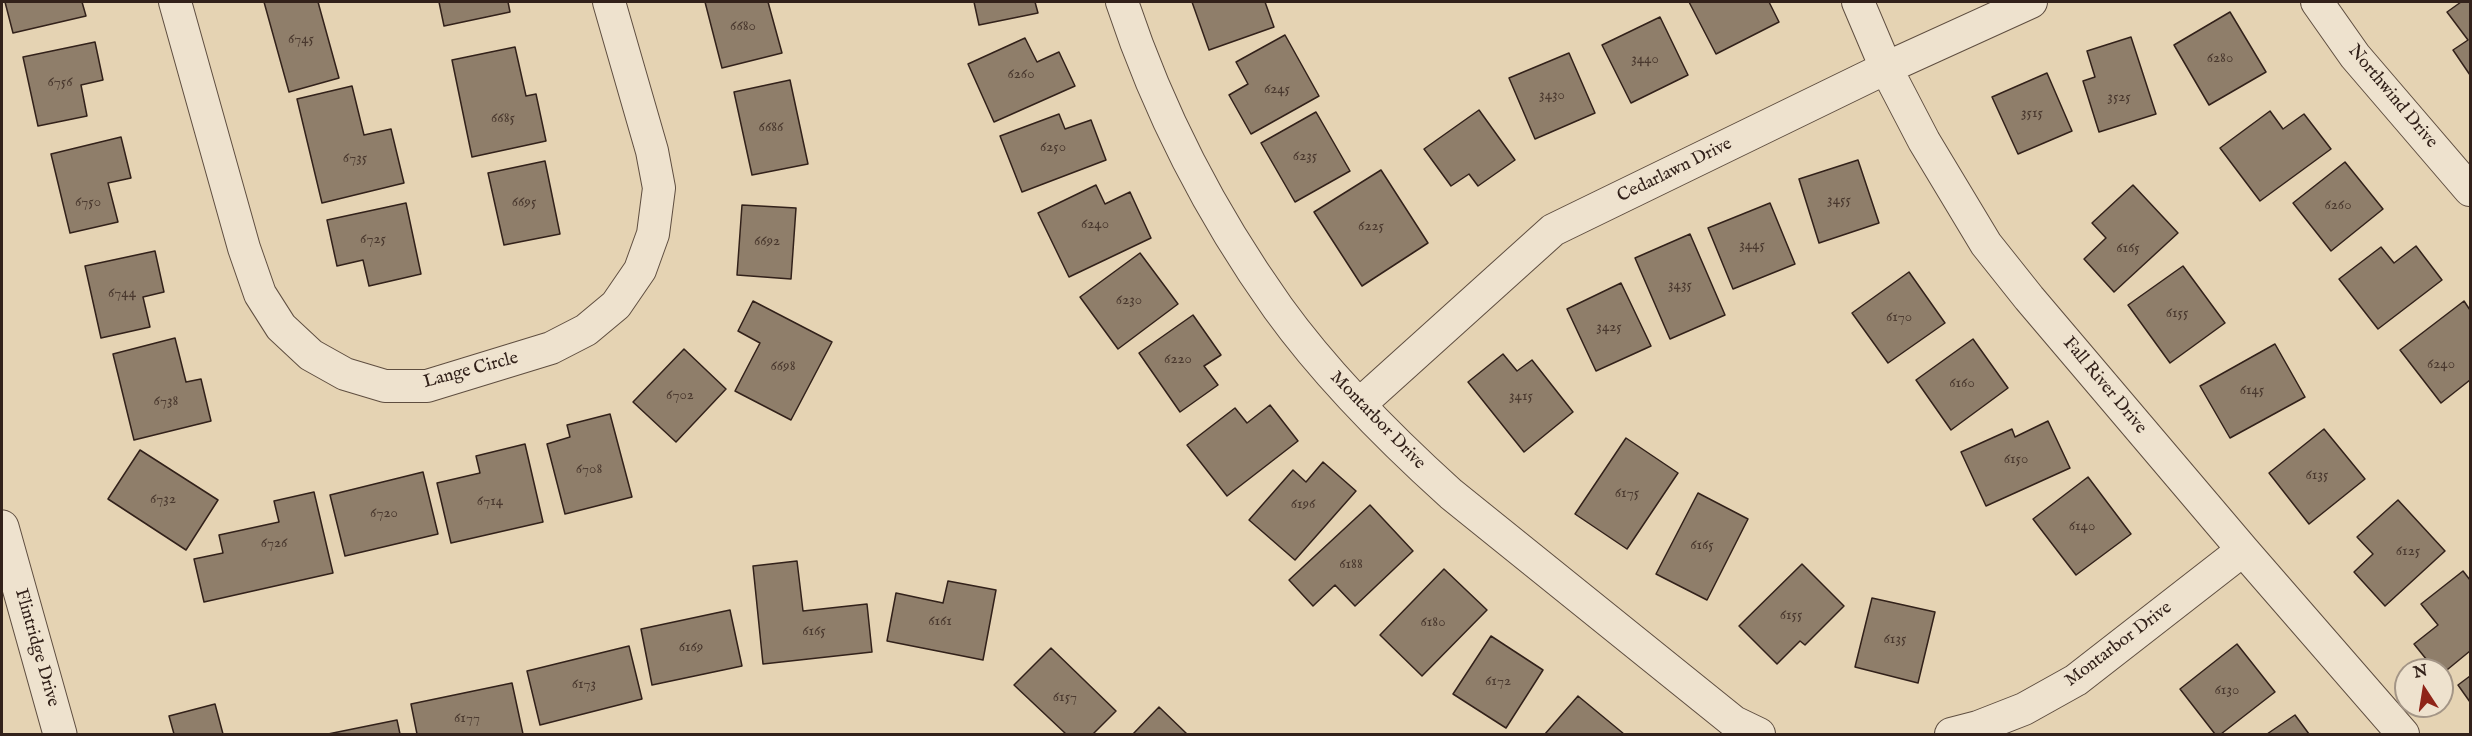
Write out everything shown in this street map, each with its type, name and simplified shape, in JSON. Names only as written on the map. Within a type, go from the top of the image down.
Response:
[{"type":"street","name":"Lange Circle","points":[[175,2],[244,248],[260,294],[281,327],[311,355],[345,374],[385,386],[427,386],[551,348],[586,330],[616,305],[640,270],[653,234],[659,188],[652,151],[609,2]]},
{"type":"street","name":"Montarbor Drive","points":[[1122,2],[1139,54],[1214,210],[1278,308],[1320,361],[1409,456],[1451,494],[1734,722],[1759,735]]},
{"type":"street","name":"Fall River Drive","points":[[1858,2],[1886,68],[1924,141],[1986,244],[2029,298],[2243,550],[2403,735]]},
{"type":"street","name":"Cedarlawn Drive","points":[[1360,404],[1553,230],[1886,68],[2031,2]]},
{"type":"street","name":"Northwind Drive","points":[[2318,2],[2355,56],[2470,190]]},
{"type":"street","name":"Flintridge Drive","points":[[2,527],[60,735]]},
{"type":"street","name":"Montarbor Drive","points":[[1951,735],[2024,708],[2076,680],[2243,550]]},
{"type":"building","points":[[5,2],[82,2],[86,16],[13,33]]},
{"type":"building","points":[[264,2],[318,2],[339,78],[289,92]]},
{"type":"building","points":[[439,2],[508,2],[510,12],[444,26]]},
{"type":"building","points":[[705,2],[768,2],[782,53],[722,68]]},
{"type":"building","points":[[974,2],[1035,2],[1038,13],[979,25]]},
{"type":"building","points":[[1192,2],[1265,2],[1274,27],[1209,50]]},
{"type":"building","points":[[1689,2],[1769,2],[1779,22],[1716,54]]},
{"type":"building","points":[[2461,2],[2470,2],[2470,75],[2453,50],[2468,40],[2447,12]]},
{"type":"building","points":[[2230,12],[2266,72],[2209,105],[2174,45]]},
{"type":"building","points":[[1660,17],[1688,75],[1631,103],[1602,45]]},
{"type":"building","points":[[1285,35],[1319,96],[1251,134],[1229,95],[1248,84],[1236,62]]},
{"type":"building","points":[[2131,37],[2156,114],[2099,132],[2083,81],[2095,77],[2087,51]]},
{"type":"building","points":[[1025,38],[1037,62],[1059,52],[1075,86],[994,122],[968,64]]},
{"type":"building","points":[[95,42],[103,80],[81,85],[87,116],[38,126],[23,57]]},
{"type":"building","points":[[515,47],[526,96],[536,94],[546,141],[472,157],[452,60]]},
{"type":"building","points":[[1569,53],[1595,113],[1535,139],[1509,78]]},
{"type":"building","points":[[2047,73],[2072,131],[2018,154],[1992,97]]},
{"type":"building","points":[[790,80],[808,164],[752,175],[734,92]]},
{"type":"building","points":[[352,86],[364,135],[391,129],[404,183],[322,203],[297,99]]},
{"type":"building","points":[[1479,110],[1515,160],[1478,186],[1469,174],[1451,186],[1424,149]]},
{"type":"building","points":[[2270,111],[2283,129],[2304,114],[2331,149],[2260,201],[2220,148]]},
{"type":"building","points":[[1316,112],[1350,171],[1295,202],[1261,143]]},
{"type":"building","points":[[1059,114],[1065,129],[1091,120],[1106,160],[1022,192],[1000,136]]},
{"type":"building","points":[[121,137],[131,178],[108,183],[118,222],[70,233],[51,154]]},
{"type":"building","points":[[1858,160],[1879,223],[1819,243],[1799,179]]},
{"type":"building","points":[[545,161],[560,234],[504,245],[488,173]]},
{"type":"building","points":[[2345,162],[2383,209],[2331,251],[2293,203]]},
{"type":"building","points":[[1381,170],[1428,243],[1362,286],[1314,212]]},
{"type":"building","points":[[1096,185],[1105,204],[1130,192],[1151,238],[1069,277],[1038,213]]},
{"type":"building","points":[[2133,185],[2178,233],[2114,292],[2084,259],[2106,238],[2092,223]]},
{"type":"building","points":[[406,203],[421,274],[369,286],[363,260],[337,266],[327,220]]},
{"type":"building","points":[[1770,203],[1795,264],[1733,289],[1708,228]]},
{"type":"building","points":[[742,205],[796,208],[791,279],[737,275]]},
{"type":"building","points":[[1690,234],[1725,315],[1670,339],[1635,258]]},
{"type":"building","points":[[2416,246],[2442,280],[2378,329],[2339,279],[2381,247],[2394,263]]},
{"type":"building","points":[[155,251],[164,292],[143,297],[150,327],[101,338],[85,266]]},
{"type":"building","points":[[1140,253],[1178,304],[1118,349],[1080,297]]},
{"type":"building","points":[[2183,266],[2225,323],[2170,363],[2128,305]]},
{"type":"building","points":[[1909,272],[1945,323],[1888,363],[1852,313]]},
{"type":"building","points":[[1621,283],[1651,346],[1596,371],[1567,309]]},
{"type":"building","points":[[753,301],[832,342],[791,420],[735,391],[760,343],[738,331]]},
{"type":"building","points":[[2464,301],[2470,310],[2470,380],[2441,403],[2400,350]]},
{"type":"building","points":[[1193,315],[1221,355],[1204,366],[1218,385],[1180,412],[1139,353]]},
{"type":"building","points":[[175,338],[186,382],[201,379],[211,421],[134,440],[113,354]]},
{"type":"building","points":[[1973,339],[2008,388],[1951,430],[1916,380]]},
{"type":"building","points":[[2275,344],[2305,397],[2230,438],[2200,386]]},
{"type":"building","points":[[684,349],[726,389],[676,442],[633,402]]},
{"type":"building","points":[[1503,354],[1517,371],[1532,360],[1573,412],[1524,452],[1468,382]]},
{"type":"building","points":[[1270,405],[1298,441],[1227,496],[1187,445],[1235,408],[1247,423]]},
{"type":"building","points":[[610,414],[632,497],[565,514],[547,444],[570,437],[567,425]]},
{"type":"building","points":[[2048,421],[2070,468],[1986,506],[1961,452],[2012,429],[2015,437]]},
{"type":"building","points":[[2324,429],[2365,479],[2309,524],[2269,473]]},
{"type":"building","points":[[1626,438],[1678,473],[1627,549],[1575,514]]},
{"type":"building","points":[[525,444],[543,522],[451,543],[437,483],[480,473],[476,456]]},
{"type":"building","points":[[140,450],[218,500],[186,550],[108,499]]},
{"type":"building","points":[[1323,462],[1356,491],[1295,560],[1249,520],[1293,470],[1306,482]]},
{"type":"building","points":[[423,472],[438,534],[345,556],[330,495]]},
{"type":"building","points":[[2088,477],[2131,534],[2076,575],[2033,519]]},
{"type":"building","points":[[314,492],[333,573],[204,602],[194,559],[223,553],[219,535],[279,522],[274,501]]},
{"type":"building","points":[[1698,493],[1748,519],[1707,600],[1656,574]]},
{"type":"building","points":[[2398,500],[2445,551],[2385,606],[2354,572],[2373,554],[2357,537]]},
{"type":"building","points":[[1370,505],[1413,551],[1355,606],[1335,585],[1313,606],[1289,580]]},
{"type":"building","points":[[797,561],[803,611],[867,604],[872,652],[763,664],[753,566]]},
{"type":"building","points":[[1802,564],[1844,606],[1805,645],[1800,641],[1777,664],[1739,626]]},
{"type":"building","points":[[1444,569],[1487,610],[1422,676],[1380,635]]},
{"type":"building","points":[[2463,571],[2470,580],[2470,651],[2454,664],[2454,658],[2425,658],[2414,644],[2438,625],[2421,604]]},
{"type":"building","points":[[948,581],[996,590],[983,660],[887,641],[896,593],[943,603]]},
{"type":"building","points":[[1872,598],[1935,612],[1918,683],[1855,667]]},
{"type":"building","points":[[730,610],[742,666],[652,685],[641,629]]},
{"type":"building","points":[[1491,636],[1543,670],[1506,728],[1453,694]]},
{"type":"building","points":[[2237,644],[2275,692],[2221,734],[2215,734],[2180,689]]},
{"type":"building","points":[[629,646],[642,699],[540,725],[527,671]]},
{"type":"building","points":[[1051,648],[1116,711],[1093,734],[1066,734],[1014,685]]},
{"type":"building","points":[[2470,676],[2470,702],[2458,685]]},
{"type":"building","points":[[512,683],[523,734],[417,734],[411,704]]},
{"type":"building","points":[[1578,696],[1624,734],[1545,734]]},
{"type":"building","points":[[215,704],[223,734],[174,734],[169,716]]},
{"type":"building","points":[[1159,707],[1187,734],[1133,734]]},
{"type":"building","points":[[2295,715],[2309,734],[2267,734]]},
{"type":"building","points":[[397,720],[400,734],[328,734]]}]
